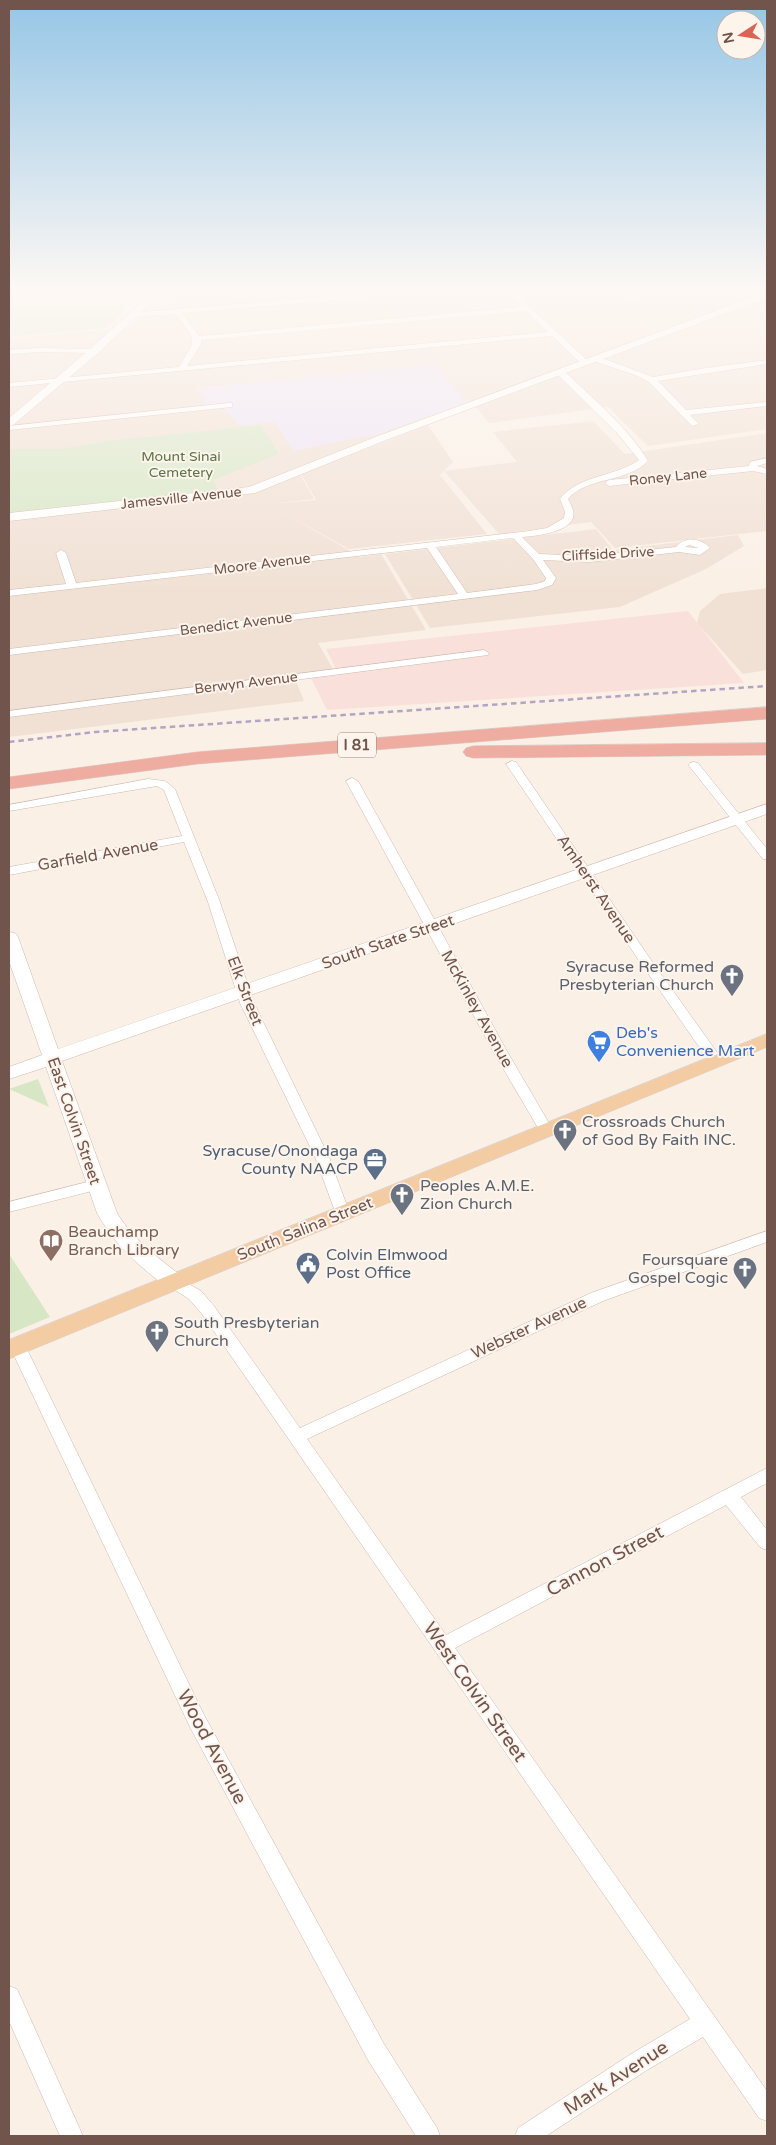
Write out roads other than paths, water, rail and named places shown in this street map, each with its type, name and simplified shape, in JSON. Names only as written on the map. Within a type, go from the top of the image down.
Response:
[{"type":"highway","name":"I 81","points":[[9,782],[197,758],[767,713]]},
{"type":"highway","name":"I 81","points":[[9,792],[155,770],[517,740],[767,724]]},
{"type":"highway","points":[[318,757],[514,750],[767,749]]},
{"type":"main road","name":"South Salina Street","points":[[13,1348],[767,1040]]},
{"type":"street","points":[[9,423],[45,392]]},
{"type":"street","name":"Jamesville Avenue","points":[[9,517],[251,490],[382,438],[506,392]]},
{"type":"street","points":[[579,392],[644,459],[657,468],[686,475]]},
{"type":"street","points":[[663,392],[696,424]]},
{"type":"street","points":[[683,413],[767,404]]},
{"type":"street","points":[[9,428],[229,405]]},
{"type":"street","points":[[584,486],[640,465],[644,459]]},
{"type":"street","name":"Roney Lane","points":[[753,468],[753,464],[767,461]]},
{"type":"street","name":"Roney Lane","points":[[584,486],[753,468],[767,471]]},
{"type":"street","name":"Moore Avenue","points":[[9,593],[548,530],[568,519],[569,512],[565,497],[571,491],[584,486]]},
{"type":"street","points":[[515,535],[536,557]]},
{"type":"street","points":[[429,544],[464,596]]},
{"type":"street","name":"Cliffside Drive","points":[[536,557],[589,558],[679,549]]},
{"type":"street","points":[[61,553],[72,586]]},
{"type":"street","name":"Benedict Avenue","points":[[9,652],[536,587],[549,583],[552,578],[536,557]]},
{"type":"street","name":"Berwyn Avenue","points":[[9,714],[484,653]]},
{"type":"street","name":"Amherst Avenue","points":[[512,764],[646,962],[716,1061]]},
{"type":"street","points":[[694,765],[767,856]]},
{"type":"street","name":"McKinley Avenue","points":[[352,780],[431,926],[546,1130]]},
{"type":"street","name":"Elk Street","points":[[9,808],[144,782],[160,782],[170,790],[214,902],[247,1003],[322,1157],[343,1214]]},
{"type":"street","name":"South State Street","points":[[9,1073],[767,810]]},
{"type":"street","name":"Garfield Avenue","points":[[9,871],[188,838]]},
{"type":"street","name":"East Colvin Street","points":[[9,936],[53,1058],[95,1185],[107,1213],[120,1235],[150,1263],[175,1282]]},
{"type":"street","points":[[9,1207],[95,1185]]},
{"type":"street","name":"Webster Avenue","points":[[298,1436],[581,1304],[767,1236]]},
{"type":"street","name":"West Colvin Street","points":[[175,1282],[195,1295],[208,1310],[298,1436],[442,1646],[767,2110]]},
{"type":"street","name":"Wood Avenue","points":[[13,1348],[197,1720],[376,2052],[428,2136]]},
{"type":"street","name":"Cannon Street","points":[[442,1646],[767,1475]]},
{"type":"street","points":[[729,1495],[767,1543]]},
{"type":"street","points":[[9,1997],[72,2136]]},
{"type":"street","name":"Mark Avenue","points":[[526,2136],[639,2062],[706,2022]]},
{"type":"railway","points":[[9,742],[95,732],[767,686]]},
{"type":"place","name":"Syracuse Reformed Presbyterian Church","points":[[732,997]]},
{"type":"place","name":"Deb's Convenience Mart","points":[[599,1063]]},
{"type":"place","name":"Crossroads Church of God By Faith INC.","points":[[565,1152]]},
{"type":"place","name":"Syracuse/Onondaga County NAACP","points":[[375,1181]]},
{"type":"place","name":"Peoples A.M.E. Zion Church","points":[[402,1216]]},
{"type":"place","name":"Beauchamp Branch Library","points":[[51,1262]]},
{"type":"place","name":"Colvin Elmwood Post Office","points":[[308,1285]]},
{"type":"place","name":"Foursquare Gospel Cogic","points":[[745,1290]]},
{"type":"place","name":"South Presbyterian Church","points":[[157,1353]]},
{"type":"park label","name":"Mount Sinai Cemetery","points":[[181,464]]}]
